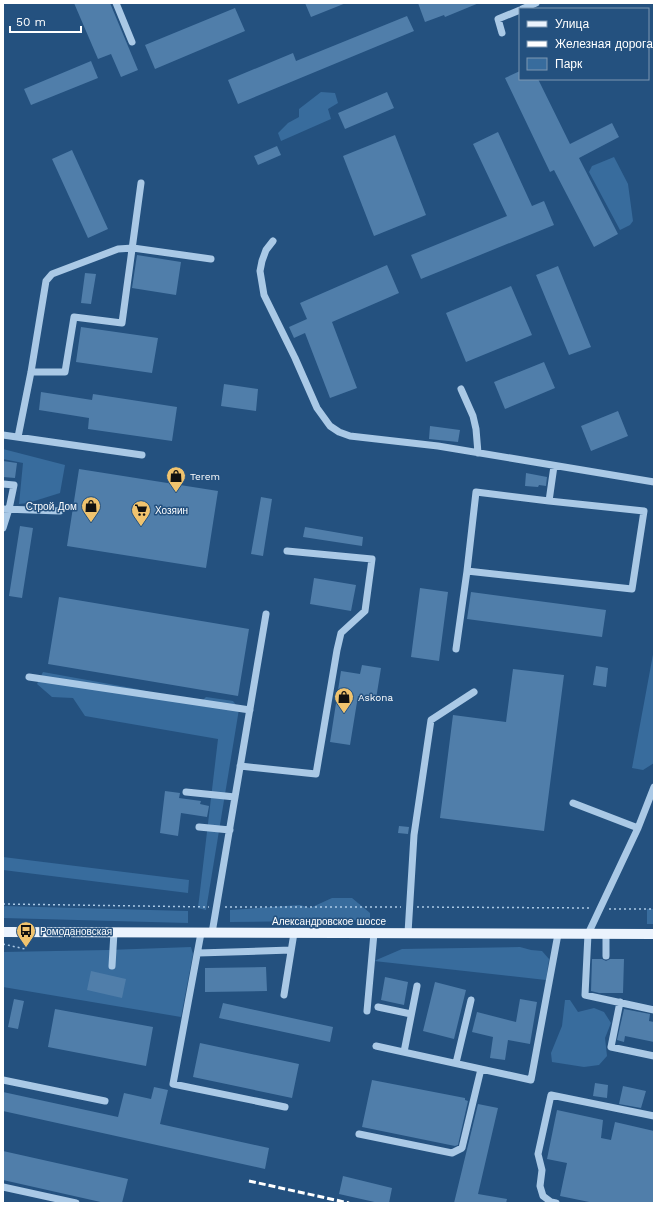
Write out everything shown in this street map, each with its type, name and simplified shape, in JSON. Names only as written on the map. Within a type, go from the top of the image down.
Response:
[{"type":"main road","name":"Александровское шоссе","points":[[3,932],[654,934]]},
{"type":"lane","points":[[116,3],[132,42]]},
{"type":"lane","points":[[525,8],[536,3]]},
{"type":"lane","points":[[502,33],[498,19],[519,11]]},
{"type":"lane","points":[[31,372],[65,372],[74,317],[122,323],[141,183]]},
{"type":"lane","points":[[274,241],[266,250],[260,270],[264,295],[295,358],[317,408],[330,426],[339,432],[350,436],[438,446],[654,482]]},
{"type":"lane","points":[[18,437],[31,372],[46,281],[52,274],[118,249],[132,248],[211,259]]},
{"type":"lane","points":[[461,389],[473,416],[476,429],[478,453]]},
{"type":"lane","points":[[3,435],[142,455]]},
{"type":"lane","points":[[548,501],[554,466]]},
{"type":"lane","points":[[3,484],[14,485],[6,509],[3,528]]},
{"type":"lane","points":[[456,649],[476,492],[644,511],[632,589],[467,571]]},
{"type":"lane","points":[[6,509],[60,511]]},
{"type":"lane","points":[[240,766],[316,774],[341,633],[365,611],[372,559],[287,551]]},
{"type":"lane","points":[[212,933],[266,614]]},
{"type":"lane","points":[[29,677],[250,710]]},
{"type":"lane","points":[[408,933],[414,835],[432,720],[474,692]]},
{"type":"lane","points":[[654,787],[638,828],[588,934],[585,995],[654,1010]]},
{"type":"lane","points":[[186,792],[235,797]]},
{"type":"lane","points":[[573,803],[638,828]]},
{"type":"lane","points":[[199,827],[230,830]]},
{"type":"lane","points":[[112,966],[114,932]]},
{"type":"lane","points":[[201,933],[173,1084],[285,1107]]},
{"type":"lane","points":[[284,995],[294,933]]},
{"type":"lane","points":[[367,1011],[374,933]]},
{"type":"lane","points":[[376,1046],[531,1080],[558,934]]},
{"type":"lane","points":[[606,934],[606,956]]},
{"type":"lane","points":[[198,953],[291,950]]},
{"type":"lane","points":[[404,1052],[417,986]]},
{"type":"lane","points":[[456,1063],[471,1000]]},
{"type":"lane","points":[[620,1002],[611,1047],[654,1056]]},
{"type":"lane","points":[[378,1007],[411,1014]]},
{"type":"lane","points":[[359,1134],[452,1153],[462,1148],[481,1069]]},
{"type":"lane","points":[[3,1080],[105,1101]]},
{"type":"lane","points":[[556,1203],[543,1196],[540,1186],[542,1170],[538,1154],[551,1095],[654,1116]]},
{"type":"lane","points":[[3,1187],[76,1203]]},
{"type":"path","points":[[3,904],[217,907],[654,909]]},
{"type":"path","points":[[3,944],[25,948]]},
{"type":"green space","points":[[321,92],[335,93],[338,103],[328,109],[331,119],[281,141],[278,133],[288,123],[299,117],[299,109]]},
{"type":"green space","points":[[614,157],[628,184],[633,221],[630,225],[620,230],[589,172],[592,166]]},
{"type":"green space","points":[[3,449],[65,465],[60,493],[28,503],[19,504],[23,463],[3,459]]},
{"type":"green space","points":[[654,649],[654,763],[643,770],[632,768]]},
{"type":"green space","points":[[43,672],[137,689],[199,704],[206,697],[233,701],[239,709],[206,910],[198,908],[218,739],[85,716],[73,698],[52,697],[37,684]]},
{"type":"green space","points":[[3,857],[189,880],[188,893],[3,870]]},
{"type":"green space","points":[[332,898],[352,898],[370,913],[370,920],[230,922],[230,910],[300,905],[310,908]]},
{"type":"green space","points":[[3,906],[188,911],[188,923],[3,918]]},
{"type":"green space","points":[[647,909],[654,909],[654,924],[647,924]]},
{"type":"green space","points":[[191,947],[193,954],[181,1017],[3,987],[3,952]]},
{"type":"green space","points":[[520,947],[542,951],[549,959],[546,980],[374,961],[402,949]]},
{"type":"green space","points":[[565,1000],[570,1000],[578,1012],[594,1008],[604,1012],[611,1023],[605,1038],[607,1056],[599,1065],[584,1067],[552,1062],[551,1053],[562,1026]]},
{"type":"building","points":[[74,3],[110,3],[138,70],[121,77],[111,54],[98,59]]},
{"type":"building","points":[[305,3],[346,3],[311,17]]},
{"type":"building","points":[[418,3],[479,3],[445,17],[444,15],[425,22]]},
{"type":"building","points":[[235,8],[245,31],[155,69],[145,45]]},
{"type":"building","points":[[407,16],[414,31],[238,104],[228,80],[293,53],[296,61]]},
{"type":"building","points":[[91,61],[98,78],[31,105],[24,89]]},
{"type":"building","points":[[519,71],[519,80],[538,80],[570,144],[612,123],[619,137],[579,158],[618,234],[594,247],[554,170],[550,172],[505,78]]},
{"type":"building","points":[[387,92],[394,108],[345,129],[338,113]]},
{"type":"building","points":[[498,132],[532,206],[544,201],[554,225],[421,279],[411,255],[507,216],[473,144]]},
{"type":"building","points":[[395,135],[426,215],[374,236],[343,156]]},
{"type":"building","points":[[277,146],[281,155],[258,165],[254,156]]},
{"type":"building","points":[[72,150],[108,229],[88,238],[52,159]]},
{"type":"building","points":[[137,255],[181,262],[176,295],[132,288]]},
{"type":"building","points":[[387,265],[399,293],[332,322],[357,388],[330,398],[305,333],[294,338],[289,327],[307,319],[300,303]]},
{"type":"building","points":[[558,266],[591,347],[569,355],[536,275]]},
{"type":"building","points":[[85,273],[96,274],[91,304],[81,303]]},
{"type":"building","points":[[511,286],[532,335],[466,362],[446,313]]},
{"type":"building","points":[[81,327],[158,338],[152,373],[76,362]]},
{"type":"building","points":[[544,362],[555,388],[505,409],[494,382]]},
{"type":"building","points":[[224,384],[258,389],[256,411],[221,406]]},
{"type":"building","points":[[41,392],[92,400],[93,394],[177,407],[172,441],[88,429],[89,418],[39,410]]},
{"type":"building","points":[[618,411],[628,436],[591,451],[581,426]]},
{"type":"building","points":[[430,426],[460,430],[458,442],[429,439]]},
{"type":"building","points":[[3,461],[17,463],[15,478],[3,477]]},
{"type":"building","name":"Хозяин","points":[[79,469],[218,491],[206,568],[67,546]]},
{"type":"building","points":[[526,473],[547,477],[546,486],[525,486]]},
{"type":"building","points":[[261,497],[272,499],[263,556],[251,554]]},
{"type":"building","points":[[20,526],[33,528],[22,598],[9,596]]},
{"type":"building","points":[[305,527],[363,537],[362,546],[303,537]]},
{"type":"building","points":[[314,578],[356,585],[351,611],[310,604]]},
{"type":"building","points":[[420,588],[448,592],[439,661],[411,657]]},
{"type":"building","points":[[471,592],[606,610],[602,637],[467,619]]},
{"type":"building","points":[[59,597],[249,629],[238,696],[48,664]]},
{"type":"building","points":[[362,665],[381,668],[376,699],[358,696],[350,745],[330,742],[341,671],[360,674]]},
{"type":"building","points":[[596,666],[608,668],[606,687],[593,685]]},
{"type":"building","points":[[513,669],[564,675],[544,831],[440,818],[453,715],[506,722]]},
{"type":"building","points":[[165,791],[180,793],[179,798],[201,801],[200,804],[209,806],[207,817],[181,813],[178,836],[160,833]]},
{"type":"building","points":[[399,826],[409,827],[408,834],[398,833]]},
{"type":"building","points":[[592,959],[602,959],[606,961],[610,959],[624,959],[623,993],[599,993],[591,991]]},
{"type":"building","points":[[266,967],[267,991],[205,992],[205,968]]},
{"type":"building","points":[[91,971],[126,979],[122,998],[87,990]]},
{"type":"building","points":[[385,977],[408,982],[404,1005],[381,1000]]},
{"type":"building","points":[[435,982],[466,990],[454,1039],[423,1031]]},
{"type":"building","points":[[14,999],[24,1001],[18,1029],[8,1027]]},
{"type":"building","points":[[520,999],[537,1002],[530,1044],[508,1040],[505,1060],[490,1058],[493,1037],[472,1032],[477,1012],[516,1022]]},
{"type":"building","points":[[223,1003],[333,1027],[330,1042],[219,1018]]},
{"type":"building","points":[[55,1009],[153,1027],[146,1066],[48,1047]]},
{"type":"building","points":[[624,1009],[650,1014],[649,1021],[654,1022],[654,1042],[625,1036],[624,1042],[617,1040]]},
{"type":"building","points":[[200,1043],[299,1064],[292,1098],[193,1077]]},
{"type":"building","points":[[372,1080],[465,1098],[465,1100],[468,1101],[458,1145],[455,1146],[362,1127]]},
{"type":"building","points":[[595,1083],[608,1085],[607,1098],[593,1096]]},
{"type":"building","points":[[623,1086],[646,1091],[641,1108],[619,1104]]},
{"type":"building","points":[[154,1087],[168,1090],[160,1124],[269,1148],[265,1169],[3,1111],[3,1092],[118,1117],[124,1093],[151,1099]]},
{"type":"building","points":[[478,1104],[498,1108],[478,1194],[507,1199],[506,1203],[454,1203]]},
{"type":"building","points":[[557,1110],[603,1120],[601,1138],[611,1140],[615,1122],[654,1131],[654,1203],[594,1203],[560,1196],[567,1163],[547,1159]]},
{"type":"building","points":[[3,1151],[128,1179],[122,1203],[105,1203],[3,1180]]},
{"type":"building","points":[[343,1176],[392,1188],[389,1203],[379,1203],[339,1194]]},
{"type":"railway","points":[[249,1181],[349,1203]]},
{"type":"place","name":"Terem","points":[[176,493]]},
{"type":"place","name":"Строй Дом","points":[[91,523]]},
{"type":"place","name":"Хозяин","points":[[141,527]]},
{"type":"place","name":"Askona","points":[[344,714]]},
{"type":"place","name":"Ромодановская","points":[[26,948]]}]
